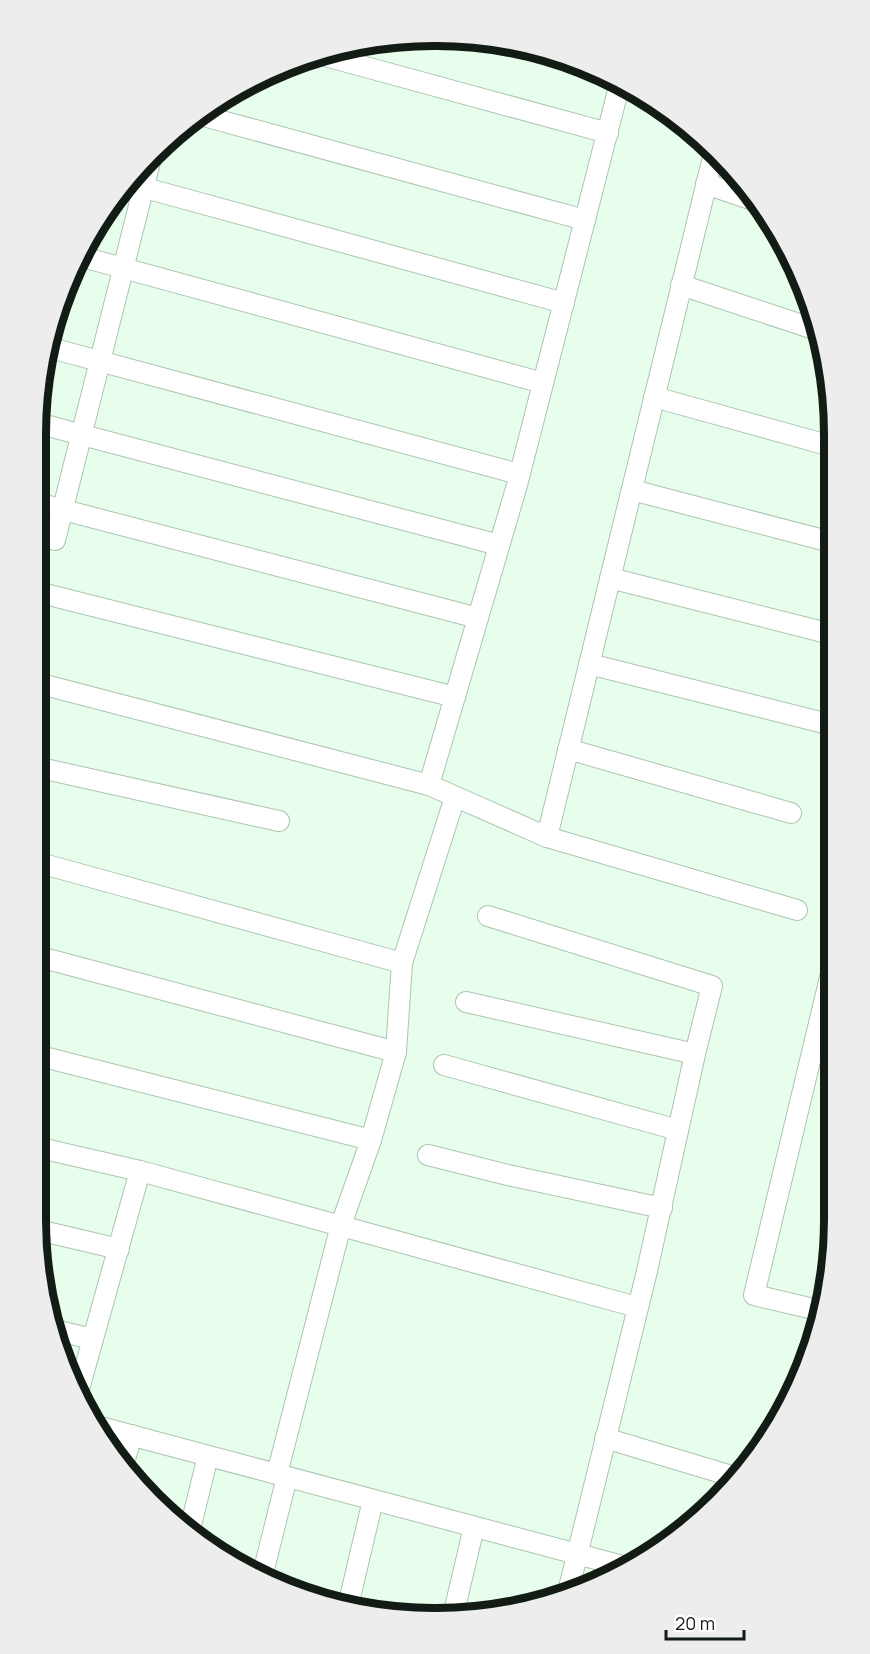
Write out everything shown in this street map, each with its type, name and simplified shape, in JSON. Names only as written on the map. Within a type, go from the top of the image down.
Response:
[{"type":"street","points":[[337,59],[608,133]]},
{"type":"street","points":[[429,786],[519,474],[618,93]]},
{"type":"street","points":[[211,118],[585,220]]},
{"type":"street","points":[[547,837],[712,162]]},
{"type":"street","points":[[706,184],[741,196]]},
{"type":"street","points":[[137,186],[564,303]]},
{"type":"street","points":[[55,540],[124,267],[134,189]]},
{"type":"street","points":[[89,259],[543,383]]},
{"type":"street","points":[[681,285],[808,327]]},
{"type":"street","points":[[56,349],[519,474]]},
{"type":"street","points":[[654,397],[824,444]]},
{"type":"street","points":[[46,425],[499,545]]},
{"type":"street","points":[[632,490],[824,540]]},
{"type":"street","points":[[46,505],[478,618]]},
{"type":"street","points":[[610,578],[824,632]]},
{"type":"street","points":[[46,594],[455,697]]},
{"type":"street","points":[[589,664],[824,723]]},
{"type":"street","points":[[46,685],[429,786],[547,837],[797,910]]},
{"type":"street","points":[[568,749],[791,813]]},
{"type":"street","points":[[46,768],[279,821]]},
{"type":"street","points":[[264,1568],[282,1475],[341,1225],[371,1140],[396,1052],[402,963],[455,797]]},
{"type":"street","points":[[46,865],[402,963]]},
{"type":"street","points":[[488,916],[712,986],[662,1208],[570,1583]]},
{"type":"street","points":[[46,959],[396,1052]]},
{"type":"street","points":[[466,1002],[695,1054]]},
{"type":"street","points":[[813,1309],[754,1295],[824,1002]]},
{"type":"street","points":[[46,1058],[371,1140]]},
{"type":"street","points":[[444,1065],[678,1130]]},
{"type":"street","points":[[46,1149],[341,1225],[637,1307]]},
{"type":"street","points":[[428,1155],[508,1175],[662,1208]]},
{"type":"street","points":[[82,1381],[140,1172]]},
{"type":"street","points":[[47,1232],[118,1249]]},
{"type":"street","points":[[64,1332],[93,1340]]},
{"type":"street","points":[[109,1429],[613,1564]]},
{"type":"street","points":[[126,1455],[132,1436]]},
{"type":"street","points":[[605,1438],[727,1475]]},
{"type":"street","points":[[192,1522],[208,1456]]},
{"type":"street","points":[[350,1598],[373,1500]]},
{"type":"street","points":[[455,1607],[474,1527]]}]
